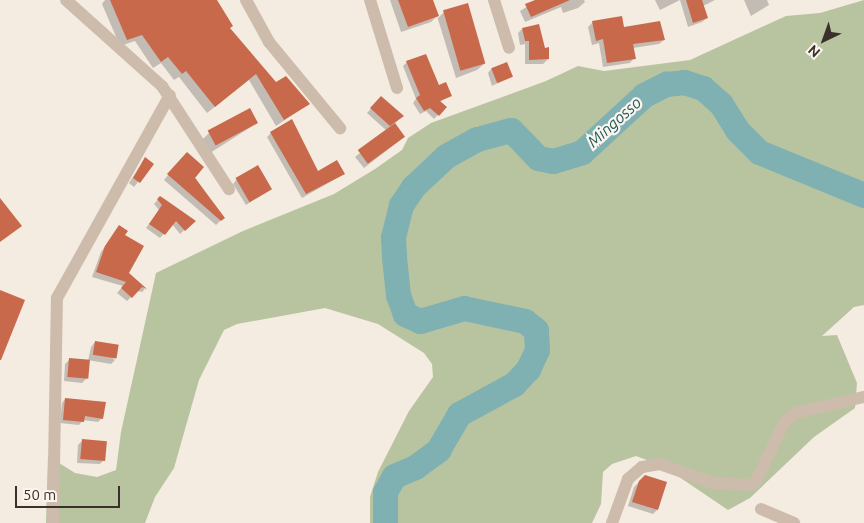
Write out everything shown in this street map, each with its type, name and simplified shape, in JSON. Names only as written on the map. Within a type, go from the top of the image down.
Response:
[{"type":"street","points":[[66,0],[170,95],[229,189]]},
{"type":"street","points":[[246,0],[269,42],[340,128]]},
{"type":"street","points":[[370,0],[398,88]]},
{"type":"street","points":[[494,0],[509,48]]},
{"type":"street","points":[[53,523],[57,298],[170,95]]},
{"type":"street","points":[[612,523],[628,479],[642,468],[660,464],[713,483],[751,485],[763,469],[778,434],[796,413],[864,397]]},
{"type":"street","points":[[761,509],[794,523]]},
{"type":"green space","points":[[864,0],[864,305],[854,307],[822,336],[837,335],[857,383],[855,408],[814,437],[750,498],[728,510],[663,466],[636,456],[612,464],[603,472],[601,504],[592,523],[370,523],[370,497],[378,472],[409,411],[433,377],[432,364],[424,353],[378,324],[325,308],[237,324],[224,330],[199,380],[174,468],[155,497],[145,523],[46,523],[48,456],[75,473],[97,477],[116,470],[121,432],[156,273],[243,231],[334,194],[402,150],[408,138],[431,123],[546,81],[578,66],[604,71],[690,60],[786,16],[820,13]]},
{"type":"building","points":[[110,0],[217,0],[233,26],[230,28],[276,82],[286,76],[310,104],[284,120],[256,74],[215,107],[186,71],[182,74],[168,57],[161,62],[142,35],[127,40]]},
{"type":"building","points":[[398,0],[433,0],[439,16],[408,27]]},
{"type":"building","points":[[535,0],[570,0],[531,17],[525,4]]},
{"type":"building","points":[[686,0],[702,0],[708,18],[693,23]]},
{"type":"building","points":[[468,3],[485,64],[460,71],[443,10]]},
{"type":"building","points":[[622,16],[624,27],[660,21],[665,40],[633,44],[636,59],[607,63],[603,39],[596,41],[592,21]]},
{"type":"building","points":[[539,24],[545,48],[549,47],[549,59],[529,60],[529,41],[525,41],[522,28]]},
{"type":"building","points":[[426,54],[439,85],[446,82],[452,96],[440,101],[447,107],[439,116],[430,108],[424,111],[416,98],[420,95],[406,61]]},
{"type":"building","points":[[507,62],[513,77],[497,83],[491,68]]},
{"type":"building","points":[[381,96],[404,116],[390,126],[370,108]]},
{"type":"building","points":[[250,108],[258,123],[216,146],[208,131]]},
{"type":"building","points":[[292,119],[318,171],[337,160],[345,174],[306,194],[270,132]]},
{"type":"building","points":[[395,123],[405,137],[368,164],[358,150]]},
{"type":"building","points":[[187,152],[204,167],[195,178],[225,218],[221,221],[167,174]]},
{"type":"building","points":[[145,157],[154,164],[140,183],[133,178]]},
{"type":"building","points":[[258,165],[272,189],[249,202],[235,178]]},
{"type":"building","points":[[160,196],[196,221],[185,231],[176,221],[165,235],[149,224],[162,205],[157,199]]},
{"type":"building","points":[[0,198],[22,226],[0,242]]},
{"type":"building","points":[[119,225],[128,231],[125,235],[144,246],[129,273],[147,289],[142,287],[132,298],[121,288],[126,282],[96,272],[105,246]]},
{"type":"building","points":[[0,290],[25,300],[1,360],[0,360]]},
{"type":"building","points":[[95,341],[119,345],[117,359],[93,355]]},
{"type":"building","points":[[69,358],[90,360],[88,379],[67,377]]},
{"type":"building","points":[[65,398],[106,402],[103,419],[85,416],[84,422],[63,420]]},
{"type":"building","points":[[82,439],[107,441],[105,461],[80,459]]},
{"type":"building","points":[[645,475],[667,482],[658,510],[632,502],[639,481]]},
{"type":"waterway","name":"Mingosso","points":[[385,523],[385,492],[394,476],[415,467],[438,450],[459,414],[514,384],[528,369],[537,350],[536,330],[525,321],[464,308],[420,321],[405,314],[398,295],[393,237],[401,205],[413,187],[446,156],[477,139],[511,130],[538,158],[553,161],[582,152],[644,95],[666,84],[684,82],[703,88],[721,104],[737,130],[759,152],[864,195]]}]
